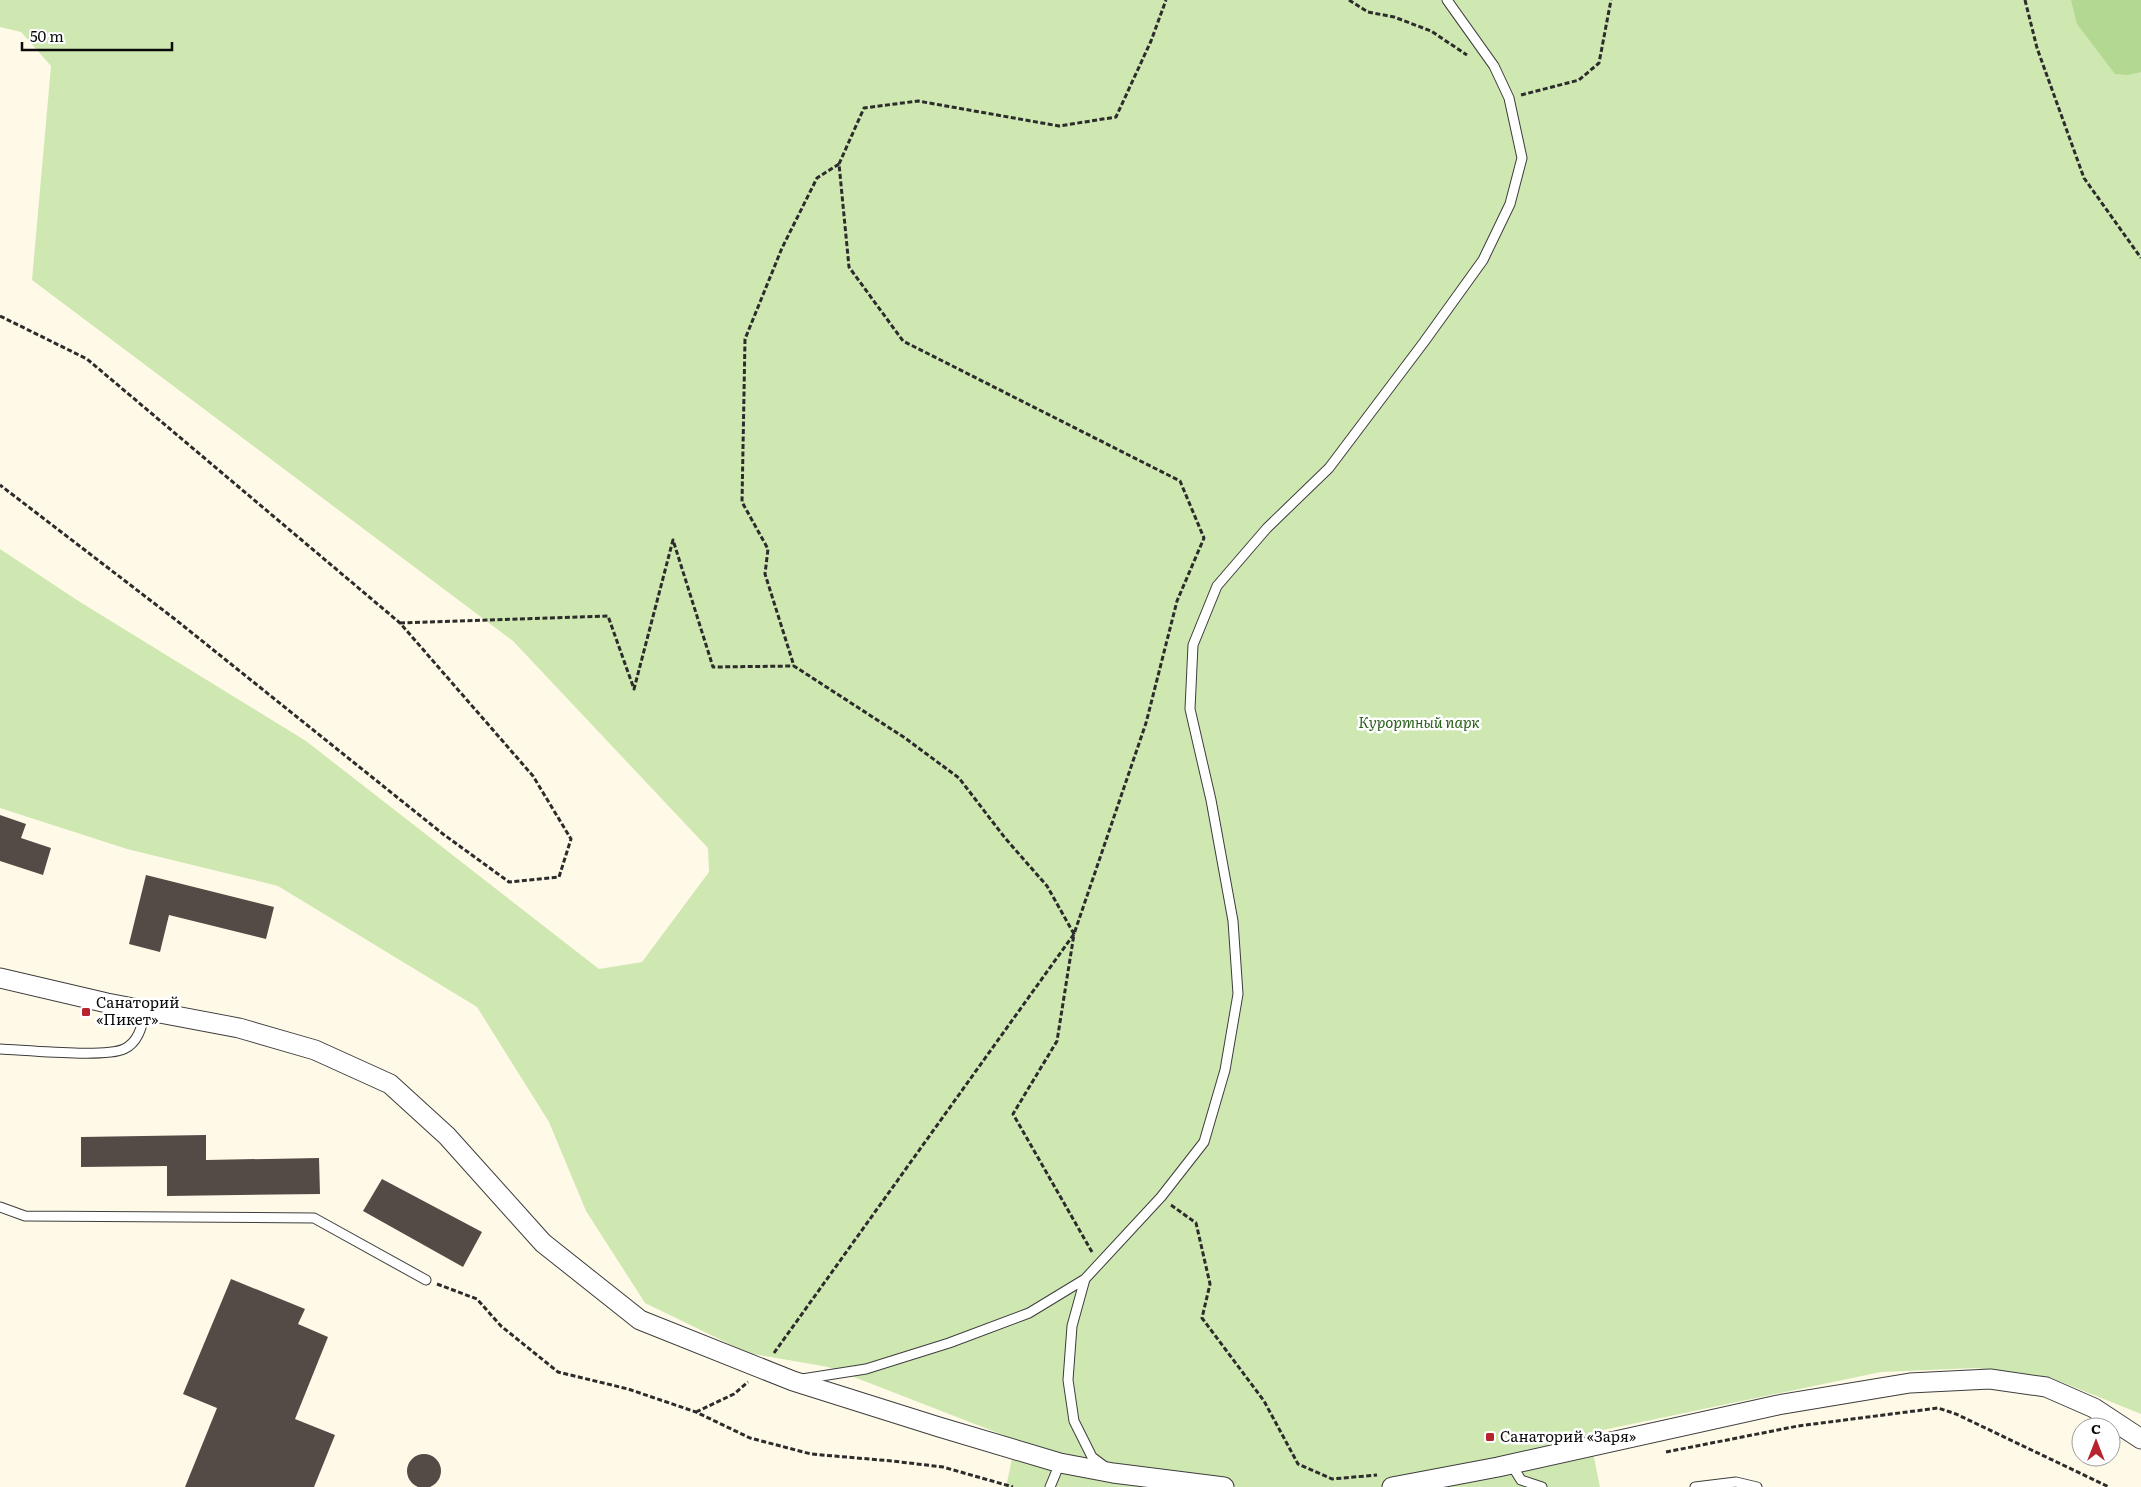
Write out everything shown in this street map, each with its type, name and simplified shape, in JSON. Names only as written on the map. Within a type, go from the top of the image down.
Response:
[{"type":"street","points":[[0,978],[239,1028],[315,1050],[390,1084],[448,1136],[543,1244],[640,1320],[793,1381],[1060,1463],[1113,1473],[1224,1487]]},
{"type":"street","points":[[1385,1481],[1511,1464],[1778,1405],[1910,1383],[1990,1379],[2046,1387],[2094,1408],[2141,1439]]},
{"type":"lane","points":[[793,1381],[866,1369],[949,1343],[1029,1313],[1085,1279],[1160,1197],[1204,1142],[1225,1070],[1238,994],[1234,921],[1212,800],[1190,709],[1193,645],[1217,586],[1267,528],[1329,468],[1483,260],[1510,204],[1522,158],[1509,98],[1494,66],[1447,0]]},
{"type":"lane","points":[[0,1049],[102,1053],[124,1049],[138,1037],[146,1010]]},
{"type":"lane","points":[[0,1207],[25,1216],[314,1218],[426,1280]]},
{"type":"lane","points":[[1085,1279],[1072,1326],[1069,1388],[1074,1421],[1092,1457],[1113,1473]]},
{"type":"lane","points":[[1050,1487],[1060,1463]]},
{"type":"lane","points":[[1511,1464],[1521,1480],[1542,1487]]},
{"type":"lane","points":[[1695,1487],[1736,1482],[1757,1487]]},
{"type":"path","points":[[1099,1265],[1013,1114],[1057,1041],[1074,934],[1146,723],[1177,601],[1204,538],[1180,481],[903,341],[849,267],[839,164],[864,108],[918,100],[1059,126],[1116,117],[1151,41],[1166,0]]},
{"type":"path","points":[[1349,0],[1368,12],[1394,17],[1431,31],[1473,58],[1494,66]]},
{"type":"path","points":[[1509,98],[1578,80],[1599,63],[1611,0]]},
{"type":"path","points":[[2025,0],[2037,48],[2084,178],[2141,258]]},
{"type":"path","points":[[794,666],[766,574],[768,549],[742,502],[745,339],[782,248],[817,178],[839,164]]},
{"type":"path","points":[[0,316],[88,360],[400,623],[533,776],[571,839],[559,877],[509,882],[443,834],[176,620],[0,485]]},
{"type":"path","points":[[400,623],[608,616],[634,688],[673,540],[713,667],[794,666],[905,738],[958,778],[1005,838],[1047,886],[1074,934]]},
{"type":"path","points":[[696,1412],[734,1394],[762,1370],[1074,934]]},
{"type":"path","points":[[1160,1197],[1196,1223],[1210,1284],[1202,1318],[1264,1401],[1298,1464],[1332,1479],[1385,1481]]},
{"type":"path","points":[[426,1280],[477,1299],[501,1326],[558,1372],[628,1389],[696,1412],[750,1438],[811,1454],[943,1467],[1013,1487]]},
{"type":"path","points":[[1658,1453],[1798,1426],[1938,1408],[1956,1414],[2109,1487]]},
{"type":"green space","name":"Курортный парк","points":[[0,0],[2141,0],[2141,1414],[2049,1377],[1976,1368],[1881,1372],[1589,1433],[1600,1487],[1006,1487],[1016,1440],[828,1367],[748,1353],[645,1303],[586,1211],[549,1122],[477,1007],[278,886],[127,849],[0,808],[0,549],[80,602],[306,741],[599,969],[642,962],[709,872],[708,848],[513,641],[32,280],[51,66],[21,32],[0,27]]},
{"type":"green space","points":[[2071,0],[2141,0],[2141,72],[2128,75],[2115,74],[2077,24]]},
{"type":"building","points":[[0,815],[26,824],[21,838],[51,848],[43,875],[0,861]]},
{"type":"building","points":[[146,875],[274,907],[266,939],[169,915],[160,952],[129,944]]},
{"type":"building","points":[[206,1135],[206,1160],[319,1158],[320,1194],[167,1196],[167,1166],[81,1167],[81,1137]]},
{"type":"building","points":[[382,1179],[482,1232],[463,1267],[363,1211]]},
{"type":"building","points":[[231,1279],[305,1309],[298,1324],[328,1337],[295,1419],[335,1435],[314,1487],[185,1487],[217,1408],[183,1394]]},
{"type":"building","points":[[424,1454],[431,1455],[436,1459],[440,1464],[440,1478],[436,1483],[431,1487],[424,1488],[417,1487],[412,1483],[408,1478],[407,1471],[408,1464],[412,1459],[417,1455]]},
{"type":"place","name":"Санаторий «Пикет»","points":[[86,1012]]},
{"type":"place","name":"Санаторий «Заря»","points":[[1490,1437]]}]
